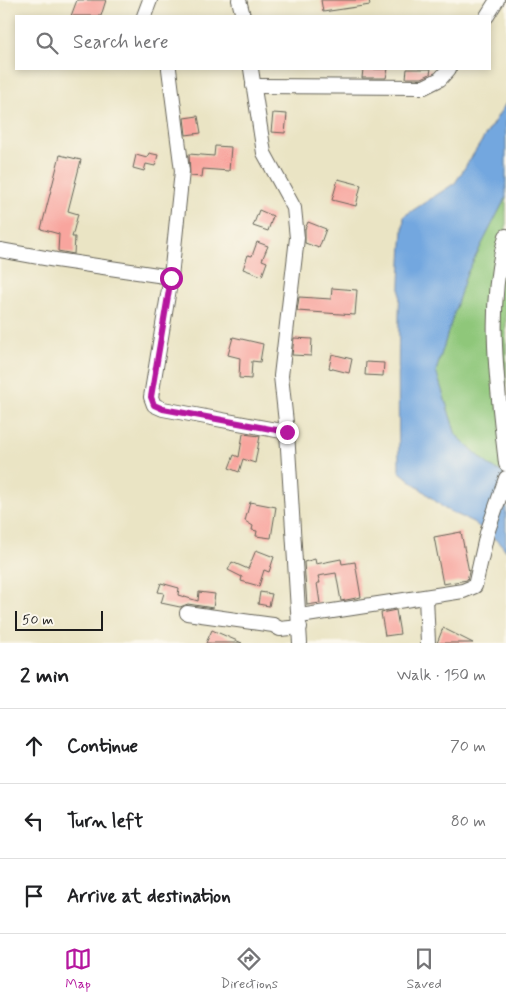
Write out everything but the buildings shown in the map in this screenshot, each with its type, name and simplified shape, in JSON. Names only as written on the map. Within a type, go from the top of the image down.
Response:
[{"type":"street","points":[[144,15],[150,0]]},
{"type":"street","points":[[239,0],[243,15]]},
{"type":"street","points":[[488,15],[496,0]]},
{"type":"street","points":[[169,70],[182,172],[171,278],[151,397],[154,405],[163,409],[287,432]]},
{"type":"street","points":[[251,70],[264,153],[294,208],[297,238],[281,376],[287,432],[300,643]]},
{"type":"street","points":[[253,86],[424,87],[440,79],[448,70]]},
{"type":"street","points":[[506,236],[498,264],[495,362],[506,464]]},
{"type":"street","points":[[0,250],[171,278]]},
{"type":"street","points":[[187,613],[273,625],[280,629],[300,622],[426,597],[463,592],[475,586],[487,533],[506,478]]},
{"type":"street","points":[[426,597],[428,643]]},
{"type":"green space","points":[[506,197],[506,474],[491,467],[456,435],[436,371],[466,275]]},
{"type":"water","points":[[506,103],[506,197],[466,275],[436,371],[456,435],[491,467],[506,474],[506,551],[501,544],[473,522],[445,509],[399,471],[398,375],[400,280],[404,216],[455,183]]},
{"type":"route","points":[[171,278],[151,397],[154,405],[163,409],[287,432]]}]
